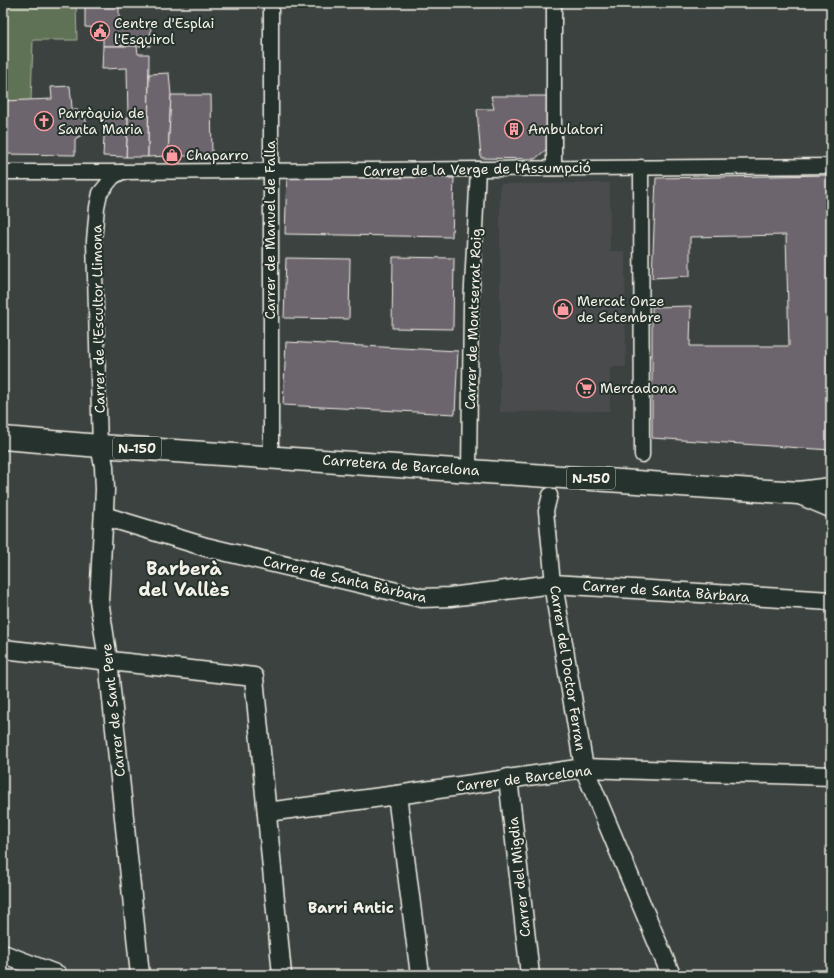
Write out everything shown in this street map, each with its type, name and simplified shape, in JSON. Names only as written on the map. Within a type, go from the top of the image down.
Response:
[{"type":"main road","name":"Carretera de Barcelona","points":[[3,438],[100,446],[799,493]]},
{"type":"main road","name":"N-150","points":[[799,493],[831,489]]},
{"type":"main road","name":"N-150","points":[[799,493],[831,506]]},
{"type":"street","name":"Carrer de Manuel de Falla","points":[[271,3],[271,457]]},
{"type":"street","points":[[554,3],[554,168]]},
{"type":"street","name":"Carrer de la Verge de l'Assumpció","points":[[3,172],[831,166]]},
{"type":"street","points":[[641,167],[642,455]]},
{"type":"street","name":"Carrer de Montserrat Roig","points":[[469,470],[471,306],[478,169]]},
{"type":"street","name":"Carrer de l'Escultor Llimona","points":[[100,446],[94,241],[97,206],[100,193],[113,177],[122,172]]},
{"type":"street","name":"Carrer de Sant Pere","points":[[100,446],[105,474],[99,600],[108,660],[140,975]]},
{"type":"street","name":"Carrer del Doctor Ferran","points":[[550,495],[546,511],[553,584],[584,768],[671,975]]},
{"type":"street","name":"Carrer de Santa Bàrbara","points":[[104,516],[206,547],[422,598],[450,597],[553,584],[831,601]]},
{"type":"street","points":[[3,649],[254,677],[282,975]]},
{"type":"street","name":"Carrer de Barcelona","points":[[267,812],[584,768],[831,776]]},
{"type":"street","name":"Carrer del Migdia","points":[[508,778],[530,975]]},
{"type":"street","points":[[397,795],[420,975]]},
{"type":"street","points":[[3,954],[52,974]]},
{"type":"shaded area","name":"Mercat Onze de Setembre","points":[[610,183],[610,251],[625,251],[626,367],[610,367],[610,411],[500,412],[500,184]]},
{"type":"green space","points":[[3,3],[76,3],[77,40],[33,40],[31,101],[3,101]]},
{"type":"building","points":[[85,3],[119,3],[119,26],[151,26],[150,46],[103,46],[103,28],[85,27]]},
{"type":"building","points":[[103,46],[137,46],[138,54],[149,54],[148,157],[126,157],[128,118],[127,68],[102,69]]},
{"type":"building","points":[[169,73],[171,95],[168,156],[148,157],[149,74]]},
{"type":"building","name":"Parròquia de Santa Maria","points":[[70,86],[72,108],[79,111],[85,117],[87,125],[82,135],[75,139],[75,155],[3,154],[3,101],[52,99],[51,87]]},
{"type":"building","points":[[171,95],[211,95],[212,156],[168,156]]},
{"type":"building","name":"Ambulatori","points":[[491,96],[549,96],[548,148],[535,159],[481,158],[477,109],[494,109]]},
{"type":"building","points":[[105,117],[128,118],[126,157],[103,156]]},
{"type":"building","points":[[287,175],[454,178],[452,237],[285,234]]},
{"type":"building","points":[[831,175],[831,450],[652,438],[652,307],[691,306],[690,346],[789,346],[786,235],[690,237],[690,276],[652,278],[656,178]]},
{"type":"building","points":[[393,257],[454,258],[453,329],[392,328]]},
{"type":"building","points":[[286,258],[350,259],[349,319],[284,318]]},
{"type":"building","points":[[286,342],[458,351],[455,414],[283,405]]},
{"type":"place","name":"Centre d'Esplai l'Esquirol","points":[[100,31]]},
{"type":"place","name":"Parròquia de Santa Maria","points":[[44,121]]},
{"type":"place","name":"Ambulatori","points":[[514,129]]},
{"type":"place","name":"Chaparro","points":[[172,155]]},
{"type":"place","name":"Mercat Onze de Setembre","points":[[563,309]]},
{"type":"place","name":"Mercadona","points":[[586,388]]},
{"type":"district","name":"Barberà del Vallès","points":[[184,579]]},
{"type":"district","name":"Barri Antic","points":[[351,908]]}]
